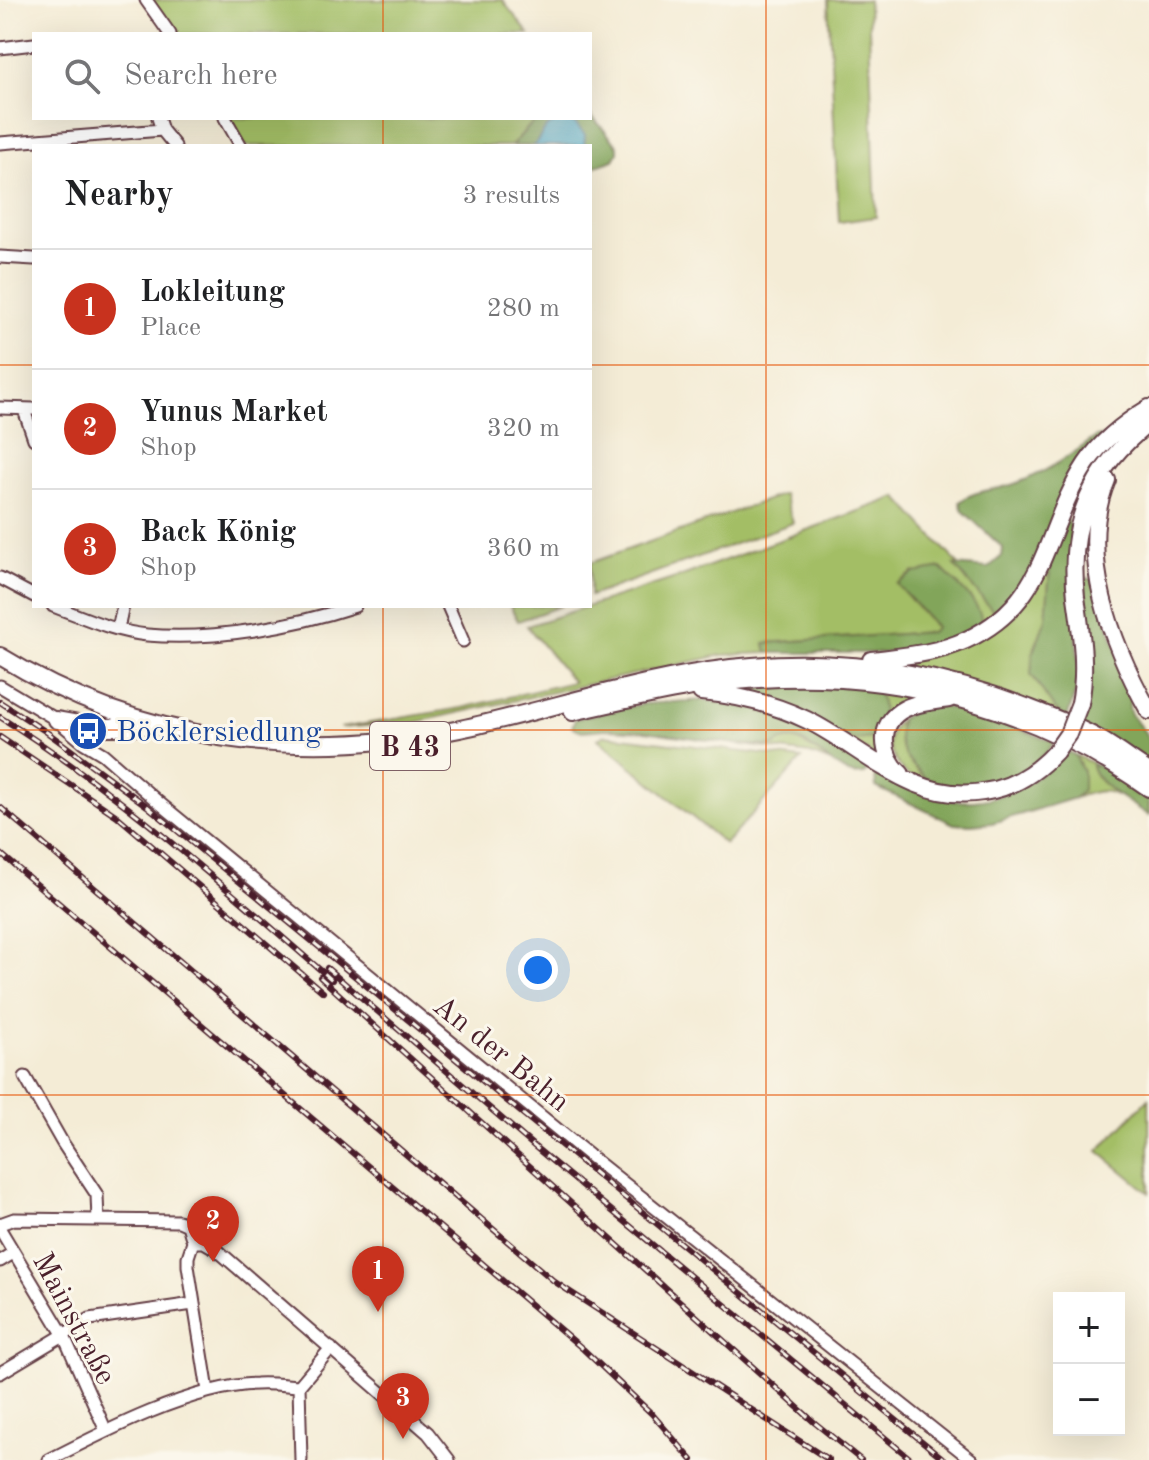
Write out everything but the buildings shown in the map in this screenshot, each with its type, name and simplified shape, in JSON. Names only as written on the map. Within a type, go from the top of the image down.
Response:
[{"type":"highway","points":[[837,664],[940,649],[967,640],[993,624],[1020,598],[1041,568],[1064,508],[1087,462],[1114,432],[1149,408]]},
{"type":"highway","points":[[676,690],[741,697],[786,712],[807,720],[912,783],[950,794],[989,791],[1026,777],[1056,751],[1068,734],[1080,703],[1084,658],[1074,568],[1077,527],[1086,501],[1098,477],[1130,439],[1149,423]]},
{"type":"highway","points":[[1130,439],[1108,477],[1098,504],[1096,555],[1104,602],[1115,638],[1149,711]]},
{"type":"highway","name":"B 43","points":[[1,663],[72,693],[165,726],[238,741],[312,745],[377,742],[461,729],[693,673],[766,665],[837,664],[905,672],[981,691],[1097,738],[1149,772]]},
{"type":"highway","name":"B 43","points":[[1,663],[89,709],[141,727],[239,750],[346,753],[464,738],[676,690],[755,679],[821,677],[888,684],[959,698],[1013,715],[1060,735],[1114,764],[1149,788]]},
{"type":"highway","points":[[912,783],[894,768],[887,755],[884,740],[890,720],[912,706],[959,698]]},
{"type":"highway","points":[[57,720],[96,727],[141,727]]},
{"type":"street","points":[[146,0],[169,32]]},
{"type":"street","points":[[0,48],[32,44]]},
{"type":"street","points":[[226,120],[240,144]]},
{"type":"street","points":[[0,143],[60,142],[160,124],[174,144]]},
{"type":"street","points":[[0,257],[32,259]]},
{"type":"street","points":[[0,408],[29,410]]},
{"type":"street","points":[[0,578],[32,595]]},
{"type":"street","points":[[59,608],[118,629],[147,635],[228,632],[318,618],[349,608]]},
{"type":"street","points":[[118,629],[123,608]]},
{"type":"street","points":[[449,608],[463,641]]},
{"type":"street","name":"An der Bahn","points":[[0,686],[57,720],[103,754],[590,1156],[972,1460]]},
{"type":"street","points":[[25,1077],[97,1195],[98,1220]]},
{"type":"street","points":[[0,1226],[14,1219],[179,1221],[188,1225],[193,1242],[188,1257],[193,1304],[208,1391]]},
{"type":"street","name":"Mainstraße","points":[[0,1226],[63,1334],[106,1431]]},
{"type":"street","points":[[193,1242],[204,1242],[216,1249],[428,1433],[449,1460]]},
{"type":"street","points":[[0,1261],[13,1253]]},
{"type":"street","points":[[0,1373],[90,1319],[193,1304]]},
{"type":"street","points":[[301,1460],[299,1386],[331,1348]]},
{"type":"street","points":[[49,1460],[106,1431],[208,1391],[254,1383],[299,1386]]},
{"type":"green space","points":[[151,0],[502,0],[527,32],[174,32]]},
{"type":"green space","points":[[828,0],[868,0],[876,217],[839,222]]},
{"type":"green space","points":[[592,116],[618,146],[618,153],[614,160],[592,167],[592,144],[584,144],[585,135],[546,128],[535,144],[513,144],[535,120],[592,120]]},
{"type":"green space","points":[[230,120],[535,120],[513,144],[244,144]]},
{"type":"green space","points":[[1102,436],[1017,598],[993,611],[954,565],[988,568],[1002,556],[1003,548],[963,511],[960,502],[972,495],[1036,475]]},
{"type":"green space","points":[[784,494],[793,523],[592,595],[592,562]]},
{"type":"green space","points":[[897,497],[958,564],[955,565],[968,582],[1002,603],[1017,598],[983,627],[914,572],[897,584],[936,628],[931,632],[765,643],[767,653],[722,655],[416,722],[340,728],[462,708],[573,682],[527,626],[583,608],[592,608],[592,605],[682,576]]},
{"type":"green space","points":[[1067,520],[1071,527],[1079,681],[1067,718],[1055,709],[1031,674],[1033,653],[1046,619],[1051,556],[1063,522]]},
{"type":"green space","points":[[1051,556],[1046,619],[1033,653],[1067,718],[876,664],[994,630]]},
{"type":"green space","points":[[941,568],[974,602],[981,617],[981,625],[960,639],[885,653],[767,653],[765,643],[931,632],[936,627],[897,584],[914,573]]},
{"type":"green space","points":[[1087,578],[1094,580],[1132,695],[1129,709],[1149,741],[1149,762],[1082,727],[1089,672],[1081,581]]},
{"type":"green space","points":[[511,608],[555,608],[518,621]]},
{"type":"green space","points":[[845,685],[871,689],[881,700],[882,708],[880,723],[872,738],[845,738],[725,689]]},
{"type":"green space","points":[[866,686],[932,698],[887,719],[888,764],[845,738]]},
{"type":"green space","points":[[705,700],[761,710],[798,722],[865,762],[868,768],[865,774],[852,774],[804,743],[794,740],[784,740],[774,746],[735,744],[645,731],[582,731],[572,727],[575,719],[642,704]]},
{"type":"green space","points":[[939,706],[977,713],[1054,742],[1032,765],[999,780],[963,786],[931,781],[905,754],[899,737],[900,724],[901,718],[919,709]]},
{"type":"green space","points":[[901,718],[899,734],[903,750],[915,768],[930,781],[977,785],[1023,774],[989,787],[970,790],[950,790],[914,779],[900,767],[891,751],[891,733]]},
{"type":"green space","points":[[605,735],[802,759],[725,844],[598,739]]},
{"type":"green space","points":[[792,739],[834,763],[810,754],[735,744],[774,746],[780,741]]},
{"type":"green space","points":[[1068,752],[1075,755],[1083,772],[1083,790],[1075,798],[992,823],[954,824],[876,787],[875,777],[882,774],[916,791],[942,799],[982,800],[1018,788]]},
{"type":"green space","points":[[1075,755],[1092,763],[1101,781],[1131,802],[1104,791],[1075,798],[1083,789],[1083,772]]},
{"type":"green space","points":[[1092,763],[1135,784],[1149,795],[1149,816],[1106,785],[1094,771]]},
{"type":"green space","points":[[1149,1098],[1149,1193],[1098,1151]]},
{"type":"water","points":[[559,120],[576,124],[585,135],[584,144],[535,144],[546,128]]},
{"type":"railway","points":[[0,702],[48,733],[147,806],[945,1460]]},
{"type":"railway","points":[[0,717],[130,809],[332,980]]},
{"type":"railway","points":[[0,737],[117,816],[323,992]]},
{"type":"railway","points":[[0,807],[555,1282],[829,1460]]},
{"type":"railway","points":[[0,853],[583,1349],[652,1414],[692,1460]]},
{"type":"railway","points":[[327,968],[535,1147],[912,1460]]},
{"type":"railway","points":[[320,977],[815,1423],[861,1460]]},
{"type":"place","name":"Böcklersiedlung","points":[[88,731]]},
{"type":"place","name":"Yunus Market","points":[[213,1262]]},
{"type":"place","name":"Lokleitung","points":[[378,1312]]},
{"type":"place","name":"Back König","points":[[403,1439]]}]
